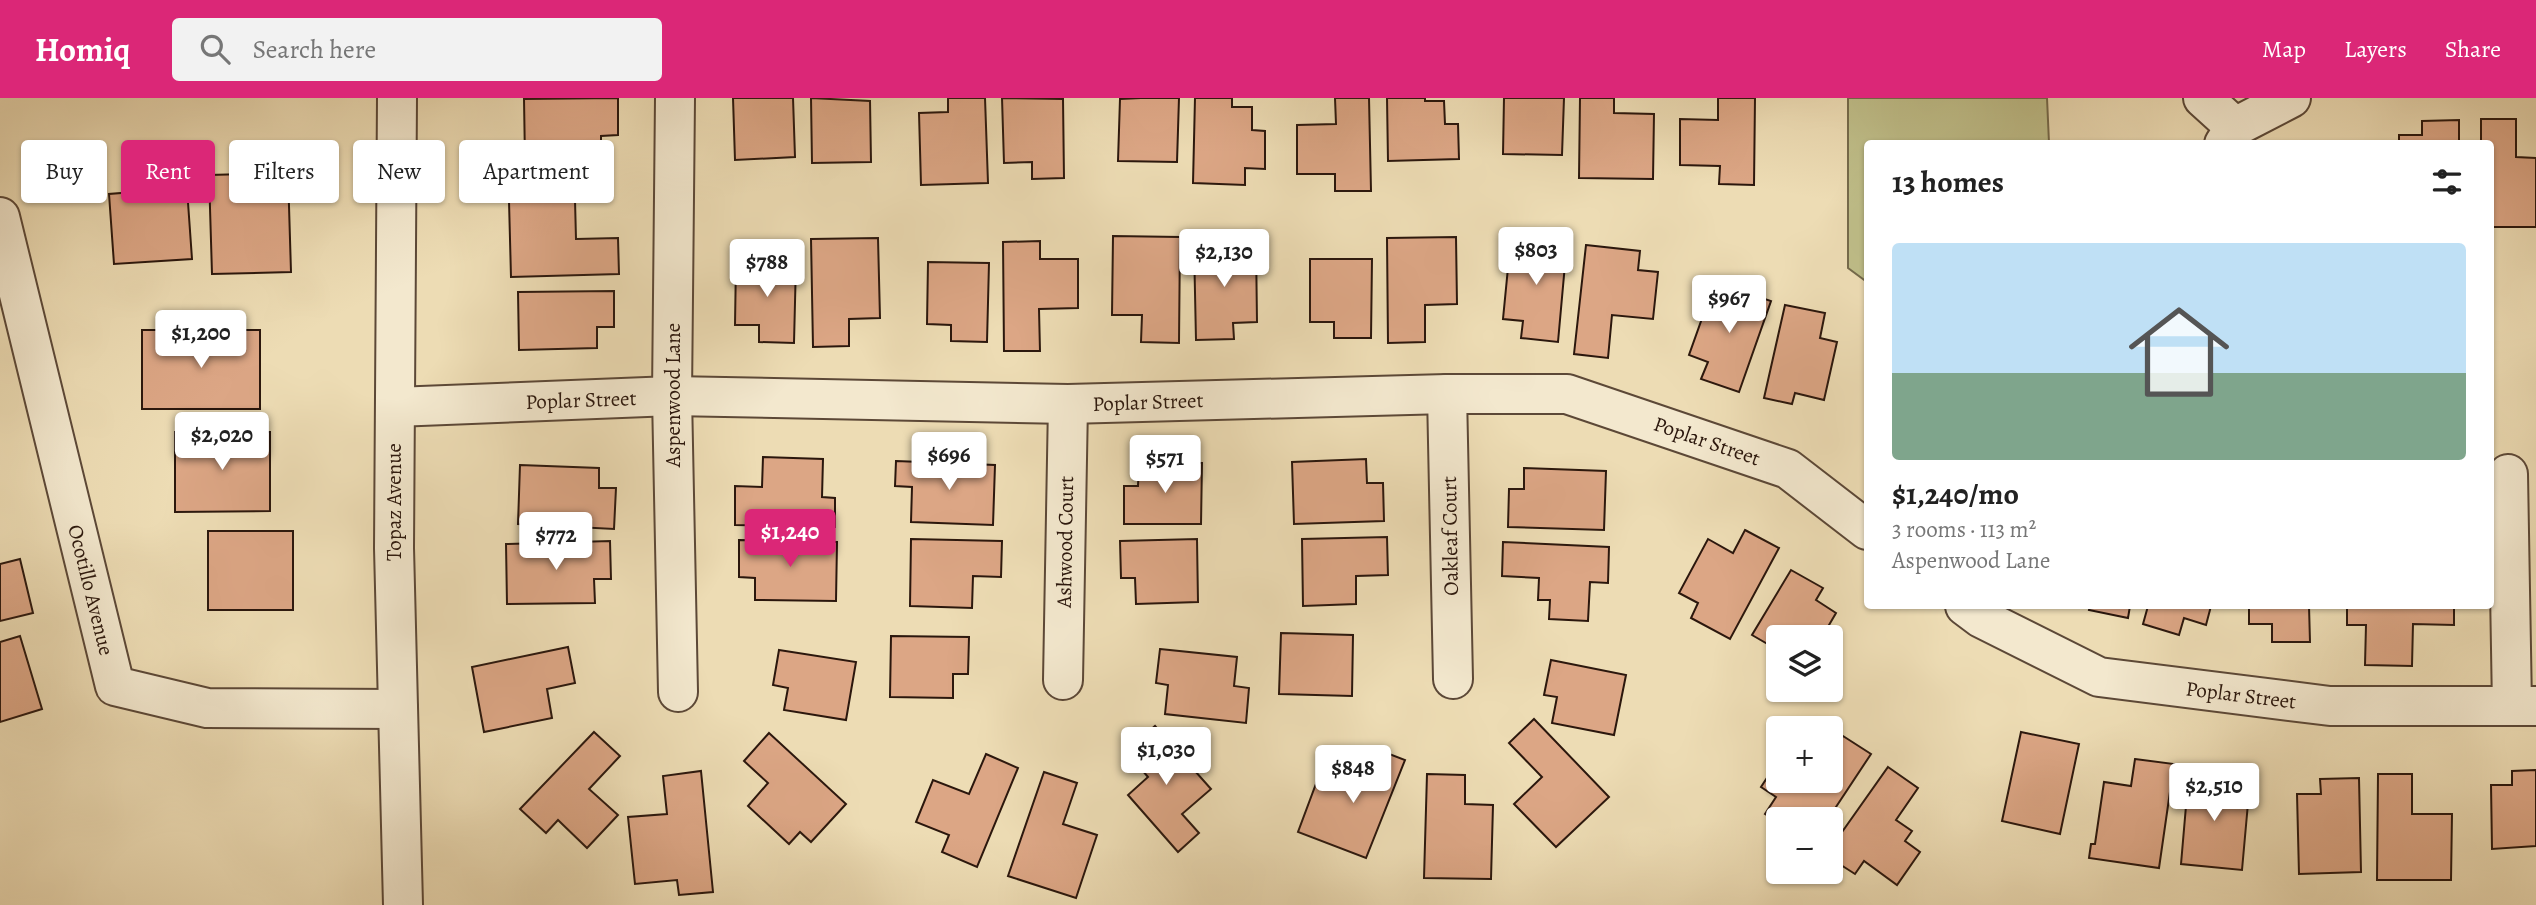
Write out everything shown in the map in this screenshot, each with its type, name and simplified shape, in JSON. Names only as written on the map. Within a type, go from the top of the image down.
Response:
[{"type":"street","name":"Topaz Avenue","points":[[397,98],[394,548],[403,905]]},
{"type":"street","name":"Aspenwood Lane","points":[[675,98],[672,396],[678,692]]},
{"type":"street","points":[[2203,98],[2230,135],[2291,98]]},
{"type":"street","name":"Ocotillo Avenue","points":[[0,217],[115,686],[207,708],[398,709]]},
{"type":"street","name":"Poplar Street","points":[[395,407],[672,396],[1068,404],[1447,394],[1567,394],[1788,469],[1864,528]]},
{"type":"street","name":"Oakleaf Court","points":[[1447,394],[1452,679]]},
{"type":"street","name":"Ashwood Court","points":[[1063,680],[1068,404]]},
{"type":"street","points":[[2508,474],[2524,706]]},
{"type":"street","name":"Poplar Street","points":[[1978,610],[2099,677],[2330,706],[2524,706]]},
{"type":"shaded area","points":[[1848,98],[2047,98],[2049,140],[1864,140],[1864,280],[1848,268]]},
{"type":"building","points":[[618,98],[618,135],[601,136],[601,140],[525,140],[524,99]]},
{"type":"building","points":[[733,98],[793,98],[795,157],[735,160]]},
{"type":"building","points":[[811,98],[870,101],[871,162],[812,163]]},
{"type":"building","points":[[948,98],[985,98],[988,183],[921,185],[919,113],[948,112]]},
{"type":"building","points":[[1002,98],[1063,99],[1064,178],[1032,179],[1032,162],[1004,163]]},
{"type":"building","points":[[1179,98],[1177,162],[1118,161],[1120,99]]},
{"type":"building","points":[[1195,98],[1232,98],[1232,107],[1252,107],[1252,130],[1265,131],[1265,169],[1245,168],[1245,185],[1193,183]]},
{"type":"building","points":[[1335,98],[1369,98],[1371,191],[1335,191],[1335,174],[1297,174],[1297,125],[1336,124]]},
{"type":"building","points":[[1387,98],[1444,101],[1445,124],[1458,124],[1459,159],[1388,161]]},
{"type":"building","points":[[1504,98],[1564,98],[1562,155],[1503,154]]},
{"type":"building","points":[[1580,98],[1614,98],[1614,113],[1654,114],[1653,179],[1579,178]]},
{"type":"building","points":[[1718,98],[1755,98],[1754,185],[1719,184],[1720,166],[1680,165],[1680,119],[1718,120]]},
{"type":"building","points":[[2481,119],[2516,119],[2516,157],[2536,158],[2536,227],[2494,227],[2494,140],[2481,140]]},
{"type":"building","points":[[2459,120],[2459,140],[2399,140],[2399,135],[2422,135],[2422,121]]},
{"type":"building","points":[[229,174],[229,203],[289,203],[291,272],[212,274],[210,203],[215,203],[215,175]]},
{"type":"building","points":[[121,193],[121,203],[188,203],[192,259],[114,264],[109,194]]},
{"type":"building","points":[[509,203],[575,203],[576,239],[618,238],[619,274],[511,277]]},
{"type":"building","points":[[1113,236],[1180,237],[1179,343],[1141,342],[1142,315],[1112,315]]},
{"type":"building","points":[[1456,237],[1457,304],[1425,305],[1425,342],[1388,343],[1387,238]]},
{"type":"building","points":[[1511,237],[1567,242],[1558,342],[1521,338],[1523,321],[1503,319]]},
{"type":"building","points":[[878,238],[880,318],[849,319],[849,346],[813,347],[811,239]]},
{"type":"building","points":[[1040,241],[1040,259],[1078,259],[1078,308],[1039,309],[1040,351],[1004,351],[1003,242]]},
{"type":"building","points":[[1256,244],[1257,322],[1233,323],[1234,339],[1196,340],[1194,245]]},
{"type":"building","points":[[1586,245],[1640,251],[1638,270],[1658,272],[1653,319],[1612,315],[1608,358],[1574,354]]},
{"type":"building","points":[[1310,259],[1372,259],[1371,338],[1334,338],[1334,322],[1310,322]]},
{"type":"building","points":[[736,261],[796,262],[794,343],[759,342],[759,325],[735,325]]},
{"type":"building","points":[[928,262],[989,263],[987,342],[951,341],[951,325],[927,324]]},
{"type":"building","points":[[1715,282],[1771,301],[1739,392],[1701,379],[1708,362],[1689,355]]},
{"type":"building","points":[[614,291],[614,327],[597,327],[597,348],[519,350],[518,292]]},
{"type":"building","points":[[1785,305],[1825,313],[1820,338],[1837,342],[1824,400],[1795,393],[1792,404],[1764,398]]},
{"type":"building","points":[[142,330],[260,330],[260,409],[142,409]]},
{"type":"building","points":[[175,432],[270,432],[270,511],[175,512]]},
{"type":"building","points":[[763,457],[823,459],[822,497],[835,498],[835,527],[735,525],[735,486],[762,487]]},
{"type":"building","points":[[1366,459],[1367,483],[1383,483],[1384,521],[1294,524],[1292,462]]},
{"type":"building","points":[[896,461],[995,465],[993,525],[911,522],[912,487],[895,486]]},
{"type":"building","points":[[1139,462],[1202,463],[1201,524],[1124,524],[1124,486],[1138,486]]},
{"type":"building","points":[[520,465],[599,468],[599,488],[616,488],[614,529],[518,524]]},
{"type":"building","points":[[1524,468],[1606,471],[1604,530],[1508,527],[1509,489],[1524,489]]},
{"type":"building","points":[[1745,530],[1779,548],[1730,639],[1691,618],[1698,603],[1679,593],[1708,539],[1733,553]]},
{"type":"building","points":[[208,531],[293,531],[293,610],[208,610]]},
{"type":"building","points":[[1387,537],[1388,575],[1356,576],[1356,604],[1303,606],[1302,539]]},
{"type":"building","points":[[911,539],[1002,541],[1001,577],[973,576],[972,608],[910,606]]},
{"type":"building","points":[[1197,539],[1198,602],[1136,604],[1135,578],[1121,578],[1120,541]]},
{"type":"building","points":[[739,540],[837,542],[836,601],[755,600],[755,578],[739,577]]},
{"type":"building","points":[[610,541],[611,579],[594,579],[595,603],[507,604],[506,544]]},
{"type":"building","points":[[1503,542],[1609,547],[1608,583],[1590,582],[1588,621],[1549,619],[1550,600],[1538,600],[1539,578],[1502,576]]},
{"type":"building","points":[[20,559],[33,613],[0,621],[0,564]]},
{"type":"building","points":[[1791,570],[1823,588],[1816,600],[1836,613],[1829,625],[1766,625],[1766,643],[1752,635]]},
{"type":"building","points":[[2089,609],[2130,609],[2128,618]]},
{"type":"building","points":[[2147,609],[2210,609],[2206,625],[2184,618],[2179,635],[2143,624]]},
{"type":"building","points":[[2249,609],[2309,609],[2310,642],[2272,642],[2272,624],[2249,624]]},
{"type":"building","points":[[2347,609],[2454,609],[2454,625],[2413,624],[2412,666],[2365,665],[2366,625],[2347,625]]},
{"type":"building","points":[[1281,633],[1353,635],[1352,696],[1279,694]]},
{"type":"building","points":[[20,636],[42,709],[0,722],[0,642]]},
{"type":"building","points":[[891,636],[969,637],[968,674],[953,674],[953,698],[890,697]]},
{"type":"building","points":[[568,647],[575,683],[547,689],[552,718],[484,732],[472,667]]},
{"type":"building","points":[[1160,649],[1237,657],[1234,686],[1249,688],[1246,723],[1165,714],[1168,685],[1156,683]]},
{"type":"building","points":[[779,650],[856,662],[846,720],[784,710],[788,688],[773,685]]},
{"type":"building","points":[[1551,660],[1626,675],[1614,735],[1552,723],[1557,697],[1544,695]]},
{"type":"building","points":[[1534,719],[1609,797],[1556,847],[1514,804],[1542,777],[1509,743]]},
{"type":"building","points":[[1155,726],[1211,789],[1182,814],[1199,833],[1178,852],[1128,795],[1148,777],[1126,751]]},
{"type":"building","points":[[594,732],[620,756],[589,789],[618,815],[587,848],[558,820],[546,833],[520,809]]},
{"type":"building","points":[[2021,732],[2079,744],[2060,834],[2002,821]]},
{"type":"building","points":[[769,733],[846,804],[811,842],[800,832],[789,844],[748,806],[768,783],[744,761]]},
{"type":"building","points":[[1843,736],[1871,754],[1836,807],[1770,807],[1776,797],[1770,793],[1843,793]]},
{"type":"building","points":[[1371,747],[1405,760],[1366,858],[1298,832],[1320,773],[1355,786]]},
{"type":"building","points":[[986,754],[1018,768],[977,867],[942,852],[949,835],[916,822],[933,780],[969,794]]},
{"type":"building","points":[[2135,759],[2174,764],[2159,868],[2089,858],[2091,844],[2095,844],[2104,782],[2131,786]]},
{"type":"building","points":[[1888,767],[1918,788],[1896,820],[1912,831],[1905,841],[1920,852],[1897,885],[1864,861],[1855,874],[1843,866],[1843,831]]},
{"type":"building","points":[[2536,770],[2536,846],[2492,849],[2491,785],[2512,785],[2512,771]]},
{"type":"building","points":[[701,771],[713,892],[679,895],[677,880],[635,884],[628,817],[667,814],[663,776]]},
{"type":"building","points":[[2189,771],[2229,775],[2227,791],[2249,792],[2242,870],[2181,864]]},
{"type":"building","points":[[1044,772],[1077,783],[1063,824],[1097,835],[1076,898],[1008,876]]},
{"type":"building","points":[[1427,774],[1465,775],[1465,804],[1493,805],[1491,879],[1424,878]]},
{"type":"building","points":[[2378,774],[2412,774],[2412,814],[2452,814],[2451,880],[2377,880]]},
{"type":"building","points":[[2359,778],[2361,872],[2299,874],[2297,794],[2321,794],[2320,779]]}]
